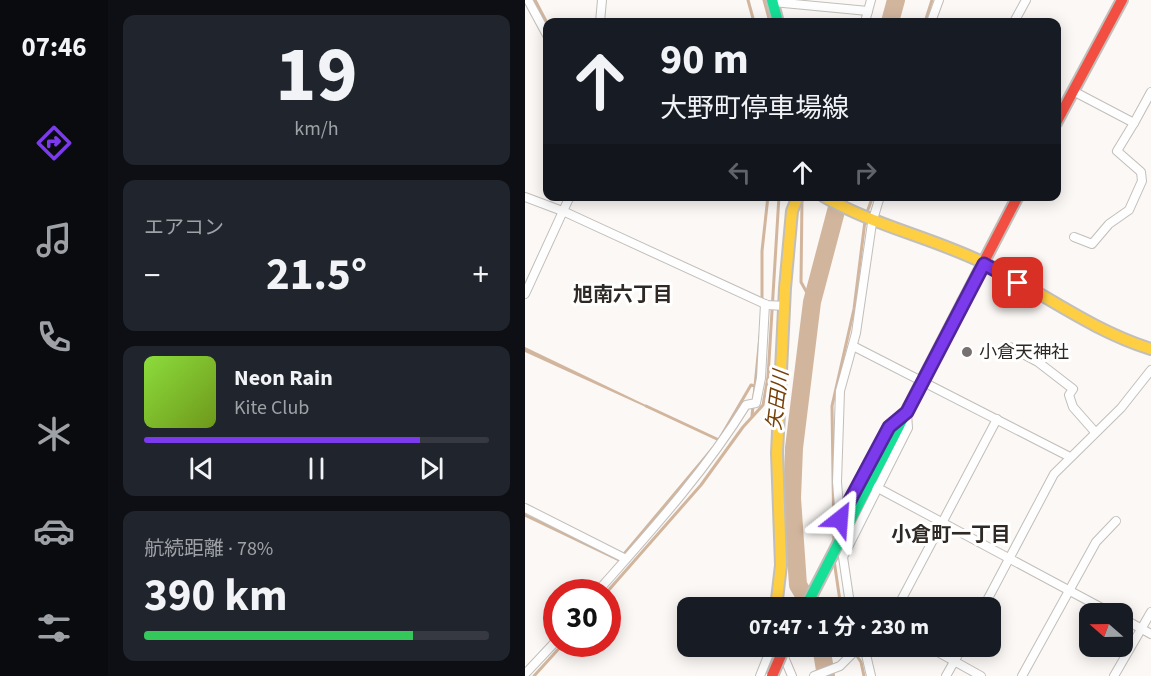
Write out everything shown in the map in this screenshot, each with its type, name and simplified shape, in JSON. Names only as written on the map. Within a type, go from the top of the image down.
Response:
[{"type":"street","points":[[528,0],[543,28]]},
{"type":"street","points":[[600,18],[602,0]]},
{"type":"street","points":[[866,18],[871,0]]},
{"type":"street","points":[[932,18],[939,0]]},
{"type":"street","points":[[1016,18],[1026,0]]},
{"type":"street","points":[[1061,114],[1122,0]]},
{"type":"street","points":[[777,18],[772,1],[868,11]]},
{"type":"street","points":[[1073,91],[1134,123]]},
{"type":"street","points":[[1074,237],[1092,244],[1109,224],[1129,210],[1142,181],[1141,172],[1117,151],[1151,92]]},
{"type":"street","points":[[525,197],[565,212],[766,304],[782,306]]},
{"type":"street","points":[[525,294],[568,201]]},
{"type":"street","points":[[777,597],[781,565],[777,453],[782,306],[792,211],[796,201]]},
{"type":"street","points":[[831,201],[870,222],[942,246],[984,264],[1106,334],[1151,349]]},
{"type":"street","points":[[878,201],[870,222],[853,346],[840,391],[837,482],[840,519],[889,427],[907,412]]},
{"type":"street","points":[[811,597],[1016,201]]},
{"type":"street","points":[[608,579],[717,450],[746,405],[756,403],[761,378],[766,304]]},
{"type":"street","points":[[853,346],[1070,457]]},
{"type":"street","points":[[1010,347],[1038,362],[1073,389],[1069,395],[1073,406],[1095,432]]},
{"type":"street","points":[[989,597],[1054,474],[1121,408],[1151,370]]},
{"type":"street","points":[[849,597],[843,557],[876,487],[908,428],[907,412]]},
{"type":"street","points":[[903,597],[997,419]]},
{"type":"street","points":[[876,487],[1092,603]]},
{"type":"street","points":[[525,508],[626,559]]},
{"type":"street","points":[[1021,676],[1096,542],[1116,521]]},
{"type":"street","points":[[1114,676],[1151,612]]},
{"type":"street","points":[[1133,624],[1151,634]]},
{"type":"street","points":[[525,674],[543,655]]},
{"type":"street","points":[[760,676],[768,657]]},
{"type":"street","points":[[772,676],[780,657]]},
{"type":"street","points":[[784,657],[792,676]]},
{"type":"street","points":[[814,676],[832,671],[849,657]]},
{"type":"street","points":[[865,657],[871,676]]},
{"type":"street","points":[[946,657],[981,676]]},
{"type":"street","points":[[946,676],[957,657]]},
{"type":"shaded area","points":[[525,347],[650,407],[650,409],[525,352]]},
{"type":"waterway","points":[[535,0],[544,18]]},
{"type":"waterway","points":[[748,0],[753,18]]},
{"type":"waterway","points":[[764,0],[769,18]]},
{"type":"waterway","name":"矢田川","points":[[891,18],[896,0]]},
{"type":"waterway","points":[[926,18],[932,0]]},
{"type":"waterway","points":[[762,302],[762,251],[767,201]]},
{"type":"waterway","points":[[618,579],[701,485],[743,427],[763,405],[768,377],[779,201]]},
{"type":"waterway","points":[[802,201],[801,282],[812,302]]},
{"type":"waterway","name":"矢田川","points":[[805,597],[798,585],[792,498],[794,448],[812,302],[839,201]]},
{"type":"waterway","points":[[866,215],[871,201]]},
{"type":"waterway","points":[[834,544],[832,406],[854,309],[865,221]]},
{"type":"waterway","points":[[755,386],[760,336]]},
{"type":"waterway","points":[[720,438],[751,385],[755,386],[752,416]]},
{"type":"waterway","points":[[646,406],[719,440]]},
{"type":"waterway","points":[[525,515],[619,560],[713,448]]},
{"type":"waterway","points":[[834,560],[839,597]]},
{"type":"waterway","points":[[534,676],[551,657]]},
{"type":"waterway","name":"矢田川","points":[[823,657],[826,676]]},
{"type":"waterway","points":[[858,657],[864,676]]},
{"type":"traffic: fast","points":[[772,0],[777,18]]},
{"type":"traffic: fast","points":[[811,597],[963,302]]},
{"type":"traffic: slow","points":[[777,597],[781,565],[777,453],[785,288],[792,211],[796,201]]},
{"type":"traffic: slow","points":[[832,201],[882,224],[984,263],[1086,321],[1151,349]]},
{"type":"traffic: jam","points":[[1061,114],[1122,0]]},
{"type":"traffic: jam","points":[[963,302],[1015,201]]},
{"type":"traffic: jam","points":[[772,676],[780,657]]},
{"type":"place","name":"小倉天神社","points":[[967,352]]},
{"type":"district","name":"旭南六丁目","points":[[623,294]]},
{"type":"district","name":"小倉町一丁目","points":[[951,534]]},
{"type":"route","points":[[840,519],[889,427],[907,412],[984,264],[1018,283]]}]
